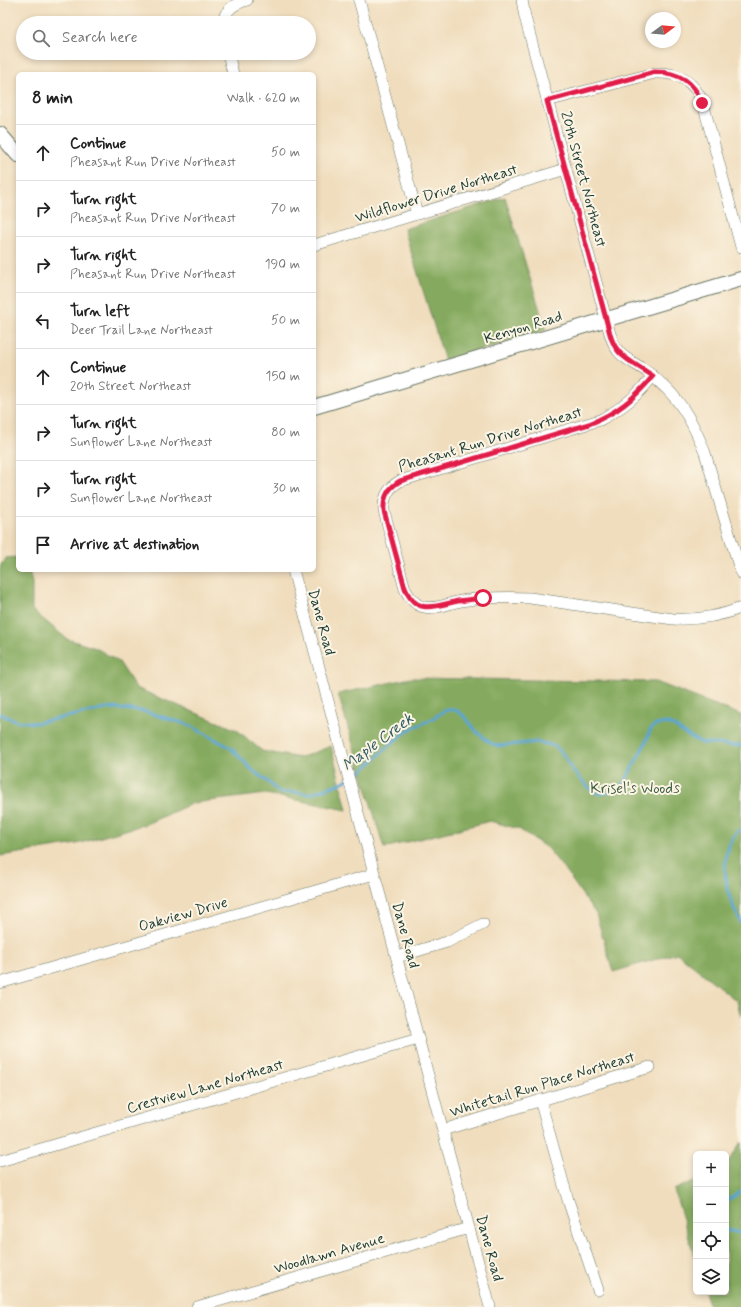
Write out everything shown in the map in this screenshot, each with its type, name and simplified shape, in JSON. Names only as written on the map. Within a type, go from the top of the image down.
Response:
[{"type":"main road","points":[[0,134],[16,153]]},
{"type":"main road","name":"Kenyon Road","points":[[316,406],[741,279]]},
{"type":"street","points":[[224,16],[235,4],[247,0]]},
{"type":"street","points":[[359,0],[417,214]]},
{"type":"street","name":"20th Street Northeast","points":[[522,0],[547,101],[613,343],[619,352],[626,358],[653,376],[679,402],[690,419],[699,438],[741,573]]},
{"type":"street","points":[[230,60],[233,72]]},
{"type":"street","points":[[547,101],[655,72],[675,74],[686,80],[694,87],[700,96],[741,247]]},
{"type":"street","name":"Wildflower Drive Northeast","points":[[316,244],[566,169]]},
{"type":"street","name":"Pheasant Run Drive Northeast","points":[[653,376],[632,399],[618,410],[600,420],[394,484],[385,496],[384,511],[405,588],[411,600],[418,605],[432,608],[460,601],[483,598],[530,598],[673,619],[693,620],[712,617],[741,608]]},
{"type":"street","name":"Dane Road","points":[[294,572],[490,1307]]},
{"type":"street","name":"Oakview Drive","points":[[0,983],[374,874]]},
{"type":"street","points":[[396,957],[448,942],[483,924]]},
{"type":"street","name":"Crestview Lane Northeast","points":[[0,1161],[418,1039]]},
{"type":"street","name":"Whitetail Run Place Northeast","points":[[443,1130],[650,1067]]},
{"type":"street","points":[[540,1100],[568,1200],[598,1290]]},
{"type":"street","name":"Woodlawn Avenue","points":[[197,1307],[469,1228]]},
{"type":"green space","points":[[505,197],[546,330],[445,361],[404,229]]},
{"type":"green space","points":[[16,557],[16,572],[29,572],[32,583],[32,610],[67,639],[96,648],[119,662],[136,688],[237,730],[262,751],[300,758],[331,746],[347,810],[266,794],[193,803],[146,824],[77,844],[0,856],[0,570],[1,565],[6,558]]},
{"type":"green space","name":"Krisel's Woods","points":[[411,678],[656,682],[741,715],[741,1017],[737,1001],[677,953],[613,972],[596,914],[565,870],[547,848],[519,829],[490,821],[384,848],[338,694]]},
{"type":"green space","points":[[741,1142],[741,1307],[710,1307],[706,1295],[729,1295],[729,1161]]},
{"type":"green space","points":[[693,1181],[693,1251],[674,1190]]},
{"type":"waterway","name":"Maple Creek","points":[[0,714],[17,721],[36,723],[110,708],[143,711],[189,725],[231,748],[252,770],[280,793],[294,792],[310,794],[341,783],[362,771],[407,731],[434,718],[445,710],[456,710],[465,717],[477,732],[489,742],[497,746],[538,742],[555,746],[562,753],[573,771],[590,789],[599,794],[610,792],[624,783],[646,742],[650,730],[655,725],[667,723],[702,743],[741,746]]},
{"type":"waterway","name":"Maple Creek","points":[[741,829],[735,834],[731,841],[726,856],[725,866],[725,876],[729,895],[741,923]]},
{"type":"waterway","name":"Maple Creek","points":[[729,1199],[741,1192]]},
{"type":"waterway","name":"Maple Creek","points":[[729,1231],[741,1233]]},
{"type":"route","points":[[483,598],[460,601],[432,608],[418,605],[411,600],[405,588],[384,511],[385,496],[388,490],[400,481],[600,420],[618,410],[632,399],[653,376],[626,358],[619,352],[613,343],[547,101],[655,72],[665,72],[675,74],[686,80],[694,87],[700,96],[702,103]]}]
